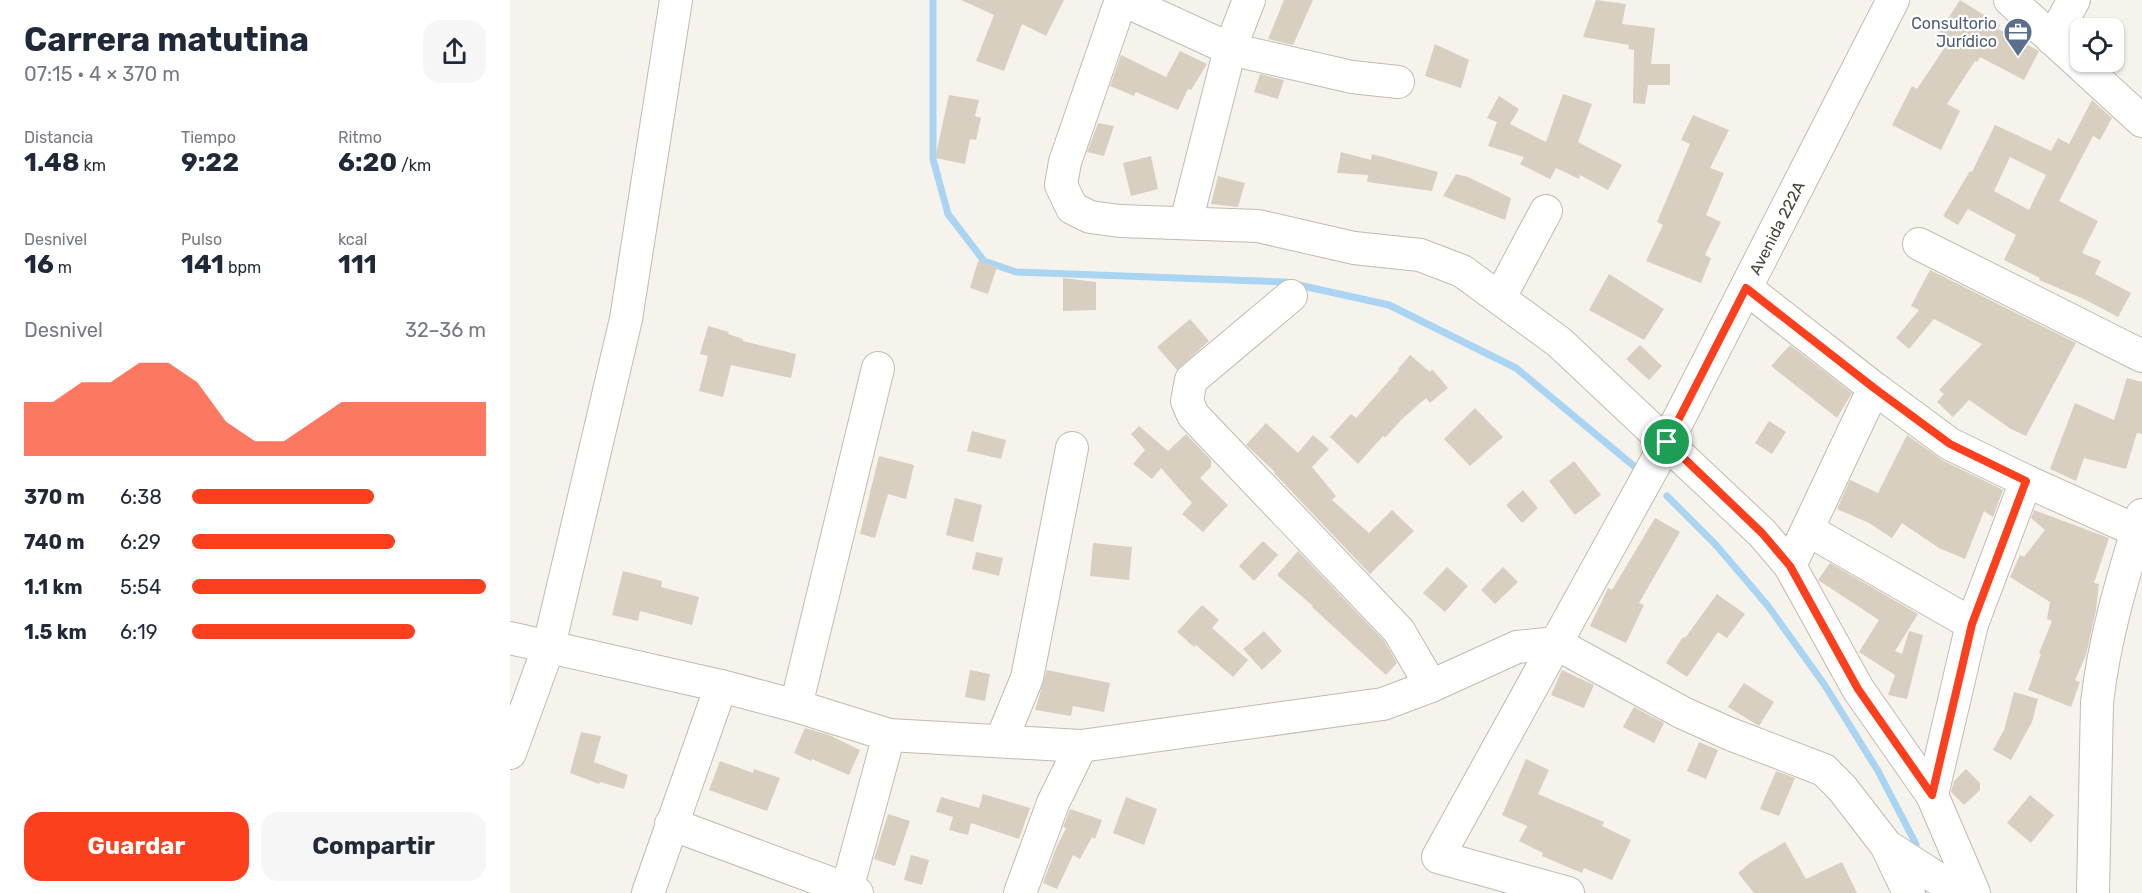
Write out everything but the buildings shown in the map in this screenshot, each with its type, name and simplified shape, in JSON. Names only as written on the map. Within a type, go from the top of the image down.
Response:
[{"type":"street","points":[[510,753],[549,646],[626,319],[676,0]]},
{"type":"street","points":[[1398,82],[1352,77],[1230,49],[1122,0],[1065,162],[1061,185],[1072,208],[1090,217],[1120,221],[1258,226],[1354,248],[1420,255],[1462,271],[1559,342],[1762,533],[1790,566],[1858,689],[1932,795],[1974,893]]},
{"type":"street","points":[[1186,222],[1230,49],[1249,0]]},
{"type":"street","name":"Avenida 222A","points":[[1560,892],[1438,857],[1667,442],[1893,0]]},
{"type":"street","points":[[2010,0],[2142,121]]},
{"type":"street","points":[[2052,39],[2074,0]]},
{"type":"street","points":[[1500,297],[1546,211]]},
{"type":"street","points":[[1919,244],[2142,356]]},
{"type":"street","points":[[1746,288],[1950,444],[2026,481],[2139,523],[2100,676],[2097,713],[2093,893]]},
{"type":"street","points":[[1290,296],[1191,380],[1187,401],[1193,415],[1399,631],[1431,686]]},
{"type":"street","points":[[796,706],[878,368]]},
{"type":"street","points":[[1790,566],[1874,388]]},
{"type":"street","points":[[1001,741],[1027,678],[1072,448]]},
{"type":"street","points":[[1932,795],[1972,624],[2026,481]]},
{"type":"street","points":[[1808,530],[1972,624]]},
{"type":"street","points":[[510,638],[722,686],[889,735],[1081,746],[1383,704],[1431,686],[1517,647],[1555,644],[1683,713],[1730,734],[1824,770],[1842,788],[1886,845],[1909,893]]},
{"type":"street","points":[[648,893],[722,686]]},
{"type":"street","points":[[671,824],[850,892],[889,735]]},
{"type":"street","points":[[1020,893],[1053,802],[1081,746]]},
{"type":"street","points":[[1886,845],[1960,893]]},
{"type":"waterway","points":[[933,0],[933,159],[948,214],[984,261],[1016,272],[1285,282],[1389,305],[1516,368],[1635,467]]},
{"type":"waterway","points":[[1667,496],[1716,545],[1768,606],[1824,684],[1878,771],[1916,844]]},
{"type":"place","name":"Consultorio Jurídico","points":[[2018,58]]},
{"type":"route","points":[[1746,288],[1950,444],[2026,481],[1972,624],[1932,795],[1858,689],[1790,566],[1762,533],[1667,442],[1746,288]]}]
